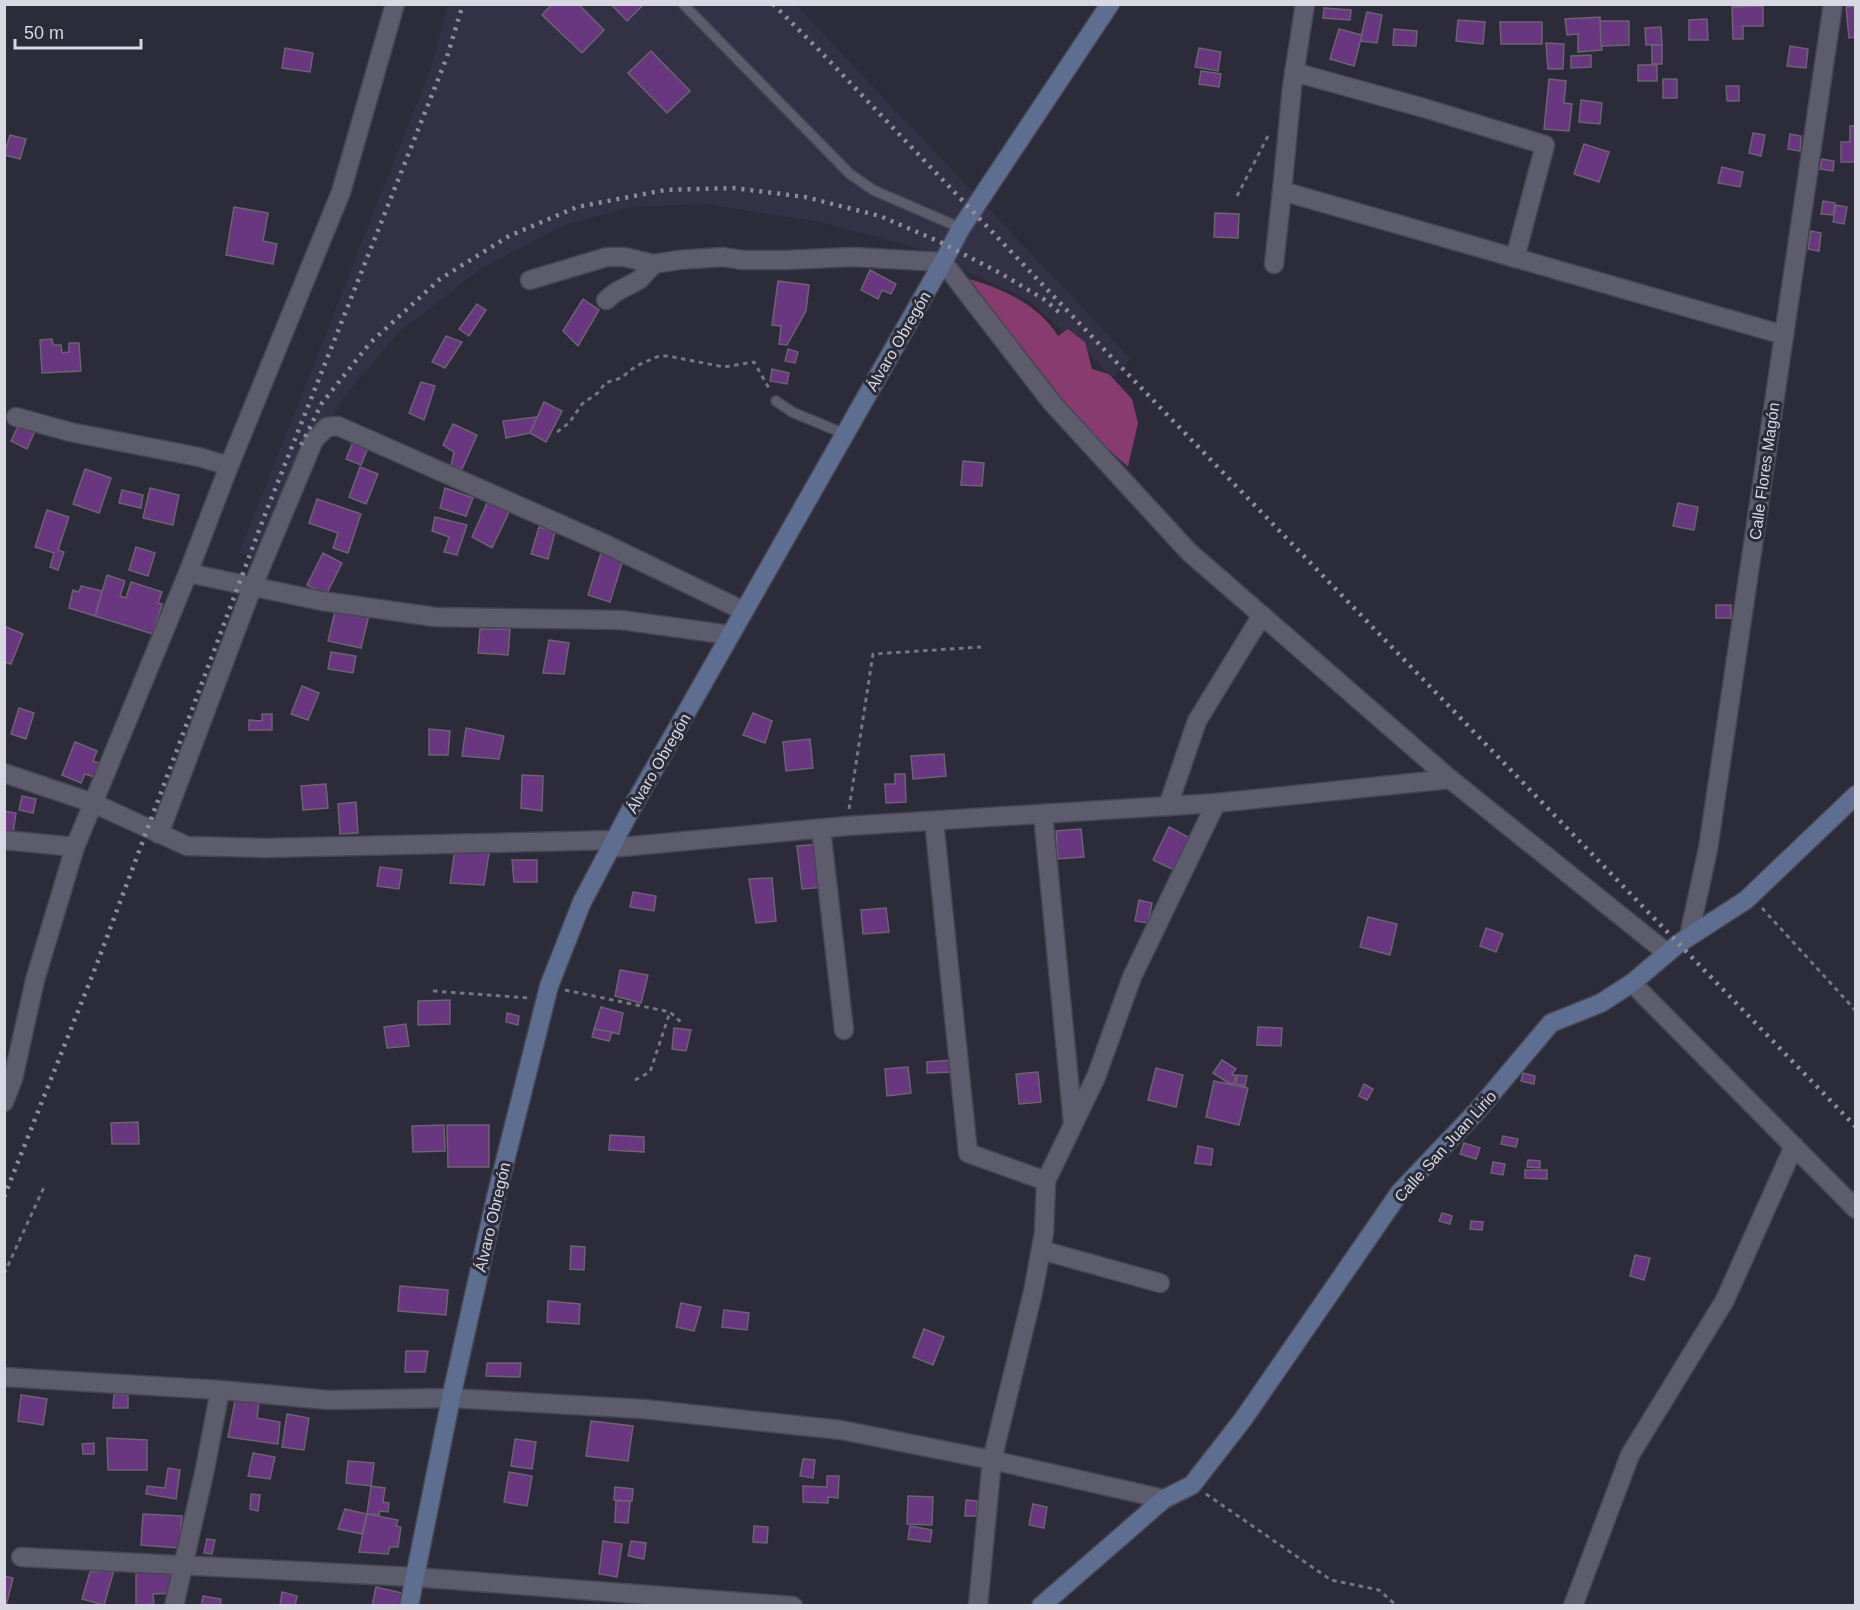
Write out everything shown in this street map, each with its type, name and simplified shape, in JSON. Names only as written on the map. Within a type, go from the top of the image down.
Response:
[{"type":"street","points":[[4,1102],[13,1079],[35,980],[75,847],[341,192],[395,4]]},
{"type":"street","name":"Álvaro Obregón","points":[[409,1605],[451,1398],[496,1197],[548,993],[582,902],[612,844],[961,228],[1110,4]]},
{"type":"street","points":[[1274,264],[1294,72],[1305,4]]},
{"type":"street","name":"Calle Flores Magón","points":[[1689,936],[1708,849],[1833,4]]},
{"type":"street","points":[[1294,72],[1545,145],[1515,258]]},
{"type":"street","points":[[1282,191],[1784,335]]},
{"type":"street","points":[[530,280],[607,257],[624,257],[654,264],[723,257],[742,260],[853,257],[943,262],[1053,404],[1189,552],[1449,779],[1667,954]]},
{"type":"street","points":[[606,300],[639,280],[654,264]]},
{"type":"street","points":[[16,417],[70,432],[230,466]]},
{"type":"street","points":[[159,834],[252,588],[315,440],[327,427],[338,426],[605,544],[744,611]]},
{"type":"street","points":[[188,573],[322,601],[435,617],[621,620],[730,635]]},
{"type":"street","points":[[1168,806],[1197,721],[1262,615]]},
{"type":"street","points":[[4,773],[93,803],[187,846],[253,848],[612,844],[847,826],[1216,803],[1449,779]]},
{"type":"street","name":"Calle San Juan Lirio","points":[[1041,1605],[1164,1499],[1192,1485],[1244,1418],[1400,1192],[1477,1111],[1551,1023],[1601,1003],[1632,983],[1689,936],[1746,900],[1856,795]]},
{"type":"street","points":[[978,1605],[992,1460],[1033,1292],[1044,1233],[1046,1181],[1096,1077],[1132,977],[1216,803]]},
{"type":"street","points":[[1043,814],[1073,1125]]},
{"type":"street","points":[[934,821],[968,1153],[1046,1181]]},
{"type":"street","points":[[821,829],[844,1030]]},
{"type":"street","points":[[4,840],[75,847]]},
{"type":"street","points":[[1632,983],[1856,1209]]},
{"type":"street","points":[[1573,1605],[1630,1455],[1725,1300],[1794,1146]]},
{"type":"street","points":[[1041,1250],[1160,1283]]},
{"type":"street","points":[[4,1377],[220,1390],[328,1400],[451,1398],[642,1409],[841,1430],[992,1460],[1164,1499]]},
{"type":"street","points":[[174,1605],[220,1390]]},
{"type":"street","points":[[21,1557],[414,1576],[596,1598],[794,1605]]},
{"type":"lane","points":[[683,4],[850,174],[873,189],[961,228]]},
{"type":"lane","points":[[776,401],[792,412],[845,434]]},
{"type":"path","points":[[1237,196],[1273,125]]},
{"type":"path","points":[[557,432],[569,423],[582,404],[598,392],[605,383],[621,378],[636,366],[659,356],[724,368],[754,362],[776,401]]},
{"type":"path","points":[[847,826],[873,654],[981,646]]},
{"type":"path","points":[[1750,895],[1856,1011]]},
{"type":"path","points":[[434,991],[586,996],[670,1012],[683,1024]]},
{"type":"path","points":[[635,1080],[651,1072],[670,1012]]},
{"type":"path","points":[[4,1274],[45,1185]]},
{"type":"path","points":[[1192,1485],[1331,1580],[1379,1590],[1397,1605]]},
{"type":"shaded area","points":[[448,5],[796,5],[1131,359],[1113,377],[1028,300],[914,247],[820,222],[705,204],[631,207],[567,224],[482,268],[399,332],[341,401],[292,492],[260,561],[239,553],[431,68]]},
{"type":"shaded area","points":[[966,278],[1005,292],[1030,306],[1041,315],[1058,336],[1068,329],[1085,342],[1092,369],[1109,374],[1132,399],[1138,423],[1128,467],[1083,426],[1024,355]]},
{"type":"building","points":[[552,4],[578,4],[604,30],[582,53],[542,15]]},
{"type":"building","points":[[611,4],[644,4],[627,21]]},
{"type":"building","points":[[1763,6],[1763,26],[1743,26],[1743,39],[1733,39],[1732,7]]},
{"type":"building","points":[[1856,6],[1856,37],[1849,38],[1846,7]]},
{"type":"building","points":[[1324,8],[1351,10],[1350,20],[1323,18]]},
{"type":"building","points":[[1367,12],[1382,15],[1377,43],[1360,41]]},
{"type":"building","points":[[1600,17],[1602,50],[1578,52],[1578,34],[1567,35],[1565,19]]},
{"type":"building","points":[[1707,19],[1708,40],[1689,40],[1689,20]]},
{"type":"building","points":[[1458,20],[1485,22],[1483,44],[1456,41]]},
{"type":"building","points":[[1600,21],[1629,21],[1629,45],[1601,46]]},
{"type":"building","points":[[1500,22],[1542,22],[1542,44],[1501,44]]},
{"type":"building","points":[[1661,27],[1662,45],[1646,45],[1645,28]]},
{"type":"building","points":[[1339,29],[1362,35],[1354,66],[1330,59]]},
{"type":"building","points":[[1394,29],[1417,31],[1416,46],[1393,45]]},
{"type":"building","points":[[1546,43],[1564,44],[1563,69],[1548,69]]},
{"type":"building","points":[[1652,45],[1662,45],[1662,64],[1652,64]]},
{"type":"building","points":[[1790,46],[1808,49],[1806,68],[1787,66]]},
{"type":"building","points":[[285,48],[313,53],[310,72],[282,68]]},
{"type":"building","points":[[1199,48],[1221,52],[1218,71],[1195,67]]},
{"type":"building","points":[[651,51],[690,91],[667,113],[628,73]]},
{"type":"building","points":[[1591,55],[1591,67],[1571,68],[1571,56]]},
{"type":"building","points":[[1638,65],[1657,65],[1657,81],[1638,81]]},
{"type":"building","points":[[1201,71],[1221,74],[1219,87],[1199,84]]},
{"type":"building","points":[[1549,79],[1566,81],[1564,103],[1572,104],[1569,131],[1544,129]]},
{"type":"building","points":[[1663,79],[1677,79],[1677,98],[1663,98]]},
{"type":"building","points":[[1726,86],[1739,86],[1739,101],[1727,101]]},
{"type":"building","points":[[1581,100],[1602,103],[1600,124],[1579,122]]},
{"type":"building","points":[[1850,126],[1856,126],[1856,162],[1841,162],[1841,142],[1850,142]]},
{"type":"building","points":[[1753,133],[1765,135],[1761,156],[1749,153]]},
{"type":"building","points":[[1790,134],[1801,136],[1800,151],[1788,149]]},
{"type":"building","points":[[10,135],[26,139],[20,159],[4,155]]},
{"type":"building","points":[[1584,144],[1609,152],[1599,182],[1574,174]]},
{"type":"building","points":[[1822,159],[1834,161],[1833,171],[1820,169]]},
{"type":"building","points":[[1722,167],[1743,172],[1740,187],[1718,183]]},
{"type":"building","points":[[1823,201],[1835,203],[1833,215],[1821,214]]},
{"type":"building","points":[[1836,205],[1847,207],[1844,224],[1833,222]]},
{"type":"building","points":[[234,207],[268,213],[263,241],[277,244],[273,264],[226,255]]},
{"type":"building","points":[[1215,213],[1239,214],[1238,238],[1214,237]]},
{"type":"building","points":[[1811,231],[1821,233],[1819,251],[1808,249]]},
{"type":"building","points":[[870,270],[896,284],[891,294],[882,290],[878,299],[861,290]]},
{"type":"building","points":[[778,281],[809,285],[806,311],[787,345],[779,344],[781,326],[772,325]]},
{"type":"building","points":[[583,299],[599,310],[578,346],[563,331]]},
{"type":"building","points":[[477,304],[486,310],[469,336],[459,329]]},
{"type":"building","points":[[446,336],[462,342],[445,368],[432,362]]},
{"type":"building","points":[[52,339],[53,345],[61,345],[62,353],[69,352],[69,343],[79,343],[81,371],[42,373],[40,340]]},
{"type":"building","points":[[788,349],[798,352],[795,363],[785,361]]},
{"type":"building","points":[[772,369],[789,373],[787,384],[770,381]]},
{"type":"building","points":[[421,382],[435,386],[424,420],[409,413]]},
{"type":"building","points":[[544,402],[562,411],[546,442],[530,433]]},
{"type":"building","points":[[537,417],[530,433],[506,438],[503,421]]},
{"type":"building","points":[[19,424],[35,431],[27,449],[11,441]]},
{"type":"building","points":[[453,424],[477,435],[462,469],[451,466],[454,452],[443,445]]},
{"type":"building","points":[[353,442],[368,448],[361,465],[346,459]]},
{"type":"building","points":[[963,461],[984,463],[982,486],[961,485]]},
{"type":"building","points":[[360,467],[378,474],[366,504],[349,497]]},
{"type":"building","points":[[85,469],[111,478],[99,513],[73,504]]},
{"type":"building","points":[[150,488],[179,495],[173,525],[143,518]]},
{"type":"building","points":[[445,488],[473,498],[466,516],[440,508]]},
{"type":"building","points":[[122,490],[143,495],[141,508],[119,503]]},
{"type":"building","points":[[317,499],[361,514],[348,553],[333,548],[338,533],[309,523]]},
{"type":"building","points":[[488,501],[509,512],[492,548],[472,537]]},
{"type":"building","points":[[1678,503],[1698,507],[1694,530],[1673,526]]},
{"type":"building","points":[[47,510],[69,517],[58,550],[64,552],[58,570],[50,567],[54,553],[35,547]]},
{"type":"building","points":[[435,517],[467,525],[457,555],[444,552],[449,537],[432,531]]},
{"type":"building","points":[[539,527],[555,532],[548,559],[531,554]]},
{"type":"building","points":[[136,547],[155,553],[148,576],[129,570]]},
{"type":"building","points":[[323,553],[342,563],[326,595],[307,585]]},
{"type":"building","points":[[601,553],[623,560],[610,602],[588,595]]},
{"type":"building","points":[[107,575],[125,581],[120,596],[126,598],[131,582],[162,592],[158,603],[162,604],[153,634],[95,616]]},
{"type":"building","points":[[81,586],[102,591],[95,616],[69,608],[73,590],[79,592]]},
{"type":"building","points":[[1716,605],[1731,605],[1731,618],[1716,618]]},
{"type":"building","points":[[336,607],[369,615],[361,648],[328,641]]},
{"type":"building","points":[[4,626],[23,634],[11,664],[4,662]]},
{"type":"building","points":[[480,629],[510,629],[508,655],[478,653]]},
{"type":"building","points":[[549,640],[569,643],[564,674],[543,673]]},
{"type":"building","points":[[331,652],[356,656],[353,673],[328,669]]},
{"type":"building","points":[[302,686],[319,693],[308,720],[291,714]]},
{"type":"building","points":[[19,708],[34,713],[26,739],[11,734]]},
{"type":"building","points":[[753,713],[772,721],[765,743],[743,735]]},
{"type":"building","points":[[262,714],[272,714],[272,730],[249,730],[249,720],[262,721]]},
{"type":"building","points":[[466,728],[504,736],[499,759],[462,756]]},
{"type":"building","points":[[429,729],[450,731],[448,755],[429,755]]},
{"type":"building","points":[[810,739],[813,768],[786,771],[783,742]]},
{"type":"building","points":[[75,742],[97,751],[93,761],[99,763],[94,777],[85,774],[81,783],[62,775]]},
{"type":"building","points":[[944,754],[946,776],[913,779],[911,756]]},
{"type":"building","points":[[895,774],[905,774],[906,802],[886,803],[885,784],[895,784]]},
{"type":"building","points":[[522,775],[543,776],[542,811],[521,808]]},
{"type":"building","points":[[326,784],[328,808],[303,810],[301,786]]},
{"type":"building","points":[[22,796],[36,799],[33,813],[19,810]]},
{"type":"building","points":[[356,802],[358,833],[340,834],[338,804]]},
{"type":"building","points":[[4,811],[16,813],[13,834],[4,833]]},
{"type":"building","points":[[1169,827],[1192,839],[1176,871],[1153,860]]},
{"type":"building","points":[[1081,829],[1084,857],[1058,859],[1056,831]]},
{"type":"building","points":[[820,844],[824,887],[802,889],[797,846]]},
{"type":"building","points":[[455,849],[489,853],[484,885],[450,883]]},
{"type":"building","points":[[512,860],[537,860],[537,882],[514,882]]},
{"type":"building","points":[[380,867],[402,870],[399,889],[377,886]]},
{"type":"building","points":[[772,878],[776,921],[756,923],[749,879]]},
{"type":"building","points":[[633,892],[656,896],[654,911],[630,907]]},
{"type":"building","points":[[1139,900],[1152,903],[1148,923],[1135,921]]},
{"type":"building","points":[[886,908],[889,932],[863,934],[861,910]]},
{"type":"building","points":[[1368,917],[1397,924],[1390,955],[1360,947]]},
{"type":"building","points":[[1486,928],[1503,934],[1496,952],[1480,946]]},
{"type":"building","points":[[620,970],[648,975],[641,1003],[615,996]]},
{"type":"building","points":[[450,1000],[450,1024],[418,1025],[418,1001]]},
{"type":"building","points":[[601,1007],[623,1013],[619,1034],[594,1029]]},
{"type":"building","points":[[507,1013],[519,1016],[518,1025],[506,1022]]},
{"type":"building","points":[[406,1024],[409,1046],[387,1048],[384,1027]]},
{"type":"building","points":[[1258,1027],[1282,1028],[1281,1046],[1257,1045]]},
{"type":"building","points":[[674,1028],[691,1030],[686,1051],[672,1049]]},
{"type":"building","points":[[594,1029],[612,1032],[609,1041],[592,1037]]},
{"type":"building","points":[[952,1060],[953,1072],[927,1073],[927,1062]]},
{"type":"building","points":[[1222,1060],[1236,1069],[1232,1074],[1236,1076],[1234,1084],[1213,1073]]},
{"type":"building","points":[[908,1067],[911,1093],[887,1096],[885,1069]]},
{"type":"building","points":[[1156,1068],[1183,1075],[1176,1107],[1148,1100]]},
{"type":"building","points":[[1038,1072],[1041,1102],[1019,1104],[1016,1074]]},
{"type":"building","points":[[1523,1073],[1535,1076],[1534,1084],[1521,1081]]},
{"type":"building","points":[[1237,1075],[1247,1076],[1245,1086],[1236,1084]]},
{"type":"building","points":[[1214,1081],[1248,1088],[1239,1125],[1206,1117]]},
{"type":"building","points":[[1364,1084],[1373,1089],[1367,1100],[1359,1096]]},
{"type":"building","points":[[138,1122],[139,1144],[112,1144],[111,1123]]},
{"type":"building","points":[[444,1125],[445,1151],[413,1152],[412,1126]]},
{"type":"building","points":[[447,1125],[489,1125],[489,1167],[448,1167]]},
{"type":"building","points":[[610,1135],[644,1137],[644,1152],[609,1150]]},
{"type":"building","points":[[1503,1136],[1518,1139],[1516,1147],[1501,1144]]},
{"type":"building","points":[[1464,1143],[1480,1148],[1476,1159],[1460,1154]]},
{"type":"building","points":[[1198,1146],[1213,1149],[1211,1165],[1195,1163]]},
{"type":"building","points":[[1528,1160],[1540,1161],[1540,1168],[1527,1167]]},
{"type":"building","points":[[1493,1162],[1505,1164],[1503,1175],[1491,1173]]},
{"type":"building","points":[[1525,1170],[1547,1170],[1547,1179],[1525,1178]]},
{"type":"building","points":[[1442,1213],[1452,1216],[1450,1224],[1439,1221]]},
{"type":"building","points":[[1471,1221],[1483,1222],[1482,1230],[1470,1229]]},
{"type":"building","points":[[571,1246],[585,1247],[584,1270],[570,1269]]},
{"type":"building","points":[[1635,1255],[1650,1258],[1644,1280],[1630,1276]]},
{"type":"building","points":[[400,1286],[448,1290],[446,1315],[398,1311]]},
{"type":"building","points":[[548,1301],[580,1304],[579,1324],[547,1322]]},
{"type":"building","points":[[681,1303],[701,1307],[694,1331],[676,1327]]},
{"type":"building","points":[[724,1310],[749,1313],[747,1330],[722,1327]]},
{"type":"building","points":[[924,1329],[944,1337],[933,1365],[913,1357]]},
{"type":"building","points":[[406,1351],[428,1351],[425,1372],[405,1372]]},
{"type":"building","points":[[487,1363],[521,1363],[520,1377],[486,1376]]},
{"type":"building","points":[[114,1394],[128,1395],[128,1408],[113,1408]]},
{"type":"building","points":[[21,1395],[47,1399],[43,1425],[18,1421]]},
{"type":"building","points":[[235,1401],[259,1402],[257,1418],[280,1422],[278,1444],[228,1437]]},
{"type":"building","points":[[287,1414],[309,1418],[304,1450],[282,1447]]},
{"type":"building","points":[[591,1421],[633,1426],[628,1461],[586,1456]]},
{"type":"building","points":[[107,1438],[147,1440],[147,1470],[108,1470]]},
{"type":"building","points":[[515,1439],[536,1442],[532,1469],[511,1466]]},
{"type":"building","points":[[94,1443],[94,1454],[83,1454],[82,1444]]},
{"type":"building","points":[[253,1453],[275,1457],[270,1479],[248,1476]]},
{"type":"building","points":[[803,1459],[815,1460],[813,1478],[800,1476]]},
{"type":"building","points":[[348,1461],[374,1463],[371,1486],[346,1483]]},
{"type":"building","points":[[168,1468],[180,1470],[176,1499],[146,1494],[147,1486],[165,1488]]},
{"type":"building","points":[[509,1472],[532,1476],[527,1506],[504,1502]]},
{"type":"building","points":[[827,1476],[839,1476],[838,1498],[828,1497],[828,1503],[803,1502],[803,1486],[827,1487]]},
{"type":"building","points":[[371,1486],[385,1488],[383,1502],[389,1503],[388,1512],[380,1511],[379,1515],[367,1514]]},
{"type":"building","points":[[615,1487],[633,1489],[632,1501],[614,1500]]},
{"type":"building","points":[[251,1494],[260,1495],[258,1511],[250,1509]]},
{"type":"building","points":[[908,1496],[933,1497],[932,1525],[907,1524]]},
{"type":"building","points":[[966,1500],[977,1501],[977,1516],[965,1516]]},
{"type":"building","points":[[616,1501],[630,1501],[628,1523],[615,1522]]},
{"type":"building","points":[[1033,1504],[1047,1507],[1044,1528],[1029,1525]]},
{"type":"building","points":[[345,1509],[367,1514],[362,1534],[338,1529]]},
{"type":"building","points":[[143,1514],[182,1516],[179,1548],[141,1545]]},
{"type":"building","points":[[367,1514],[398,1520],[396,1526],[401,1527],[398,1547],[390,1547],[388,1554],[359,1552]]},
{"type":"building","points":[[754,1526],[768,1527],[767,1543],[753,1542]]},
{"type":"building","points":[[910,1526],[932,1530],[930,1542],[908,1539]]},
{"type":"building","points":[[207,1539],[215,1540],[212,1554],[204,1553]]},
{"type":"building","points":[[603,1541],[622,1544],[617,1577],[599,1574]]},
{"type":"building","points":[[631,1541],[646,1543],[644,1559],[628,1556]]},
{"type":"building","points":[[114,1570],[104,1605],[82,1599],[90,1572]]},
{"type":"building","points":[[136,1572],[172,1573],[172,1593],[153,1594],[154,1604],[136,1606]]},
{"type":"building","points":[[4,1576],[13,1578],[6,1606],[4,1606]]},
{"type":"building","points":[[376,1587],[402,1593],[401,1606],[372,1606]]},
{"type":"building","points":[[282,1592],[297,1596],[295,1606],[280,1606]]},
{"type":"building","points":[[203,1596],[221,1599],[220,1606],[201,1606]]},
{"type":"railway","points":[[4,1197],[98,961],[264,517],[447,57],[463,4]]},
{"type":"railway","points":[[773,4],[1856,1127]]},
{"type":"railway","points":[[301,445],[322,403],[370,343],[440,279],[509,236],[577,207],[665,190],[734,188],[805,197],[880,216],[938,241],[1000,273],[1045,300],[1061,314]]}]
